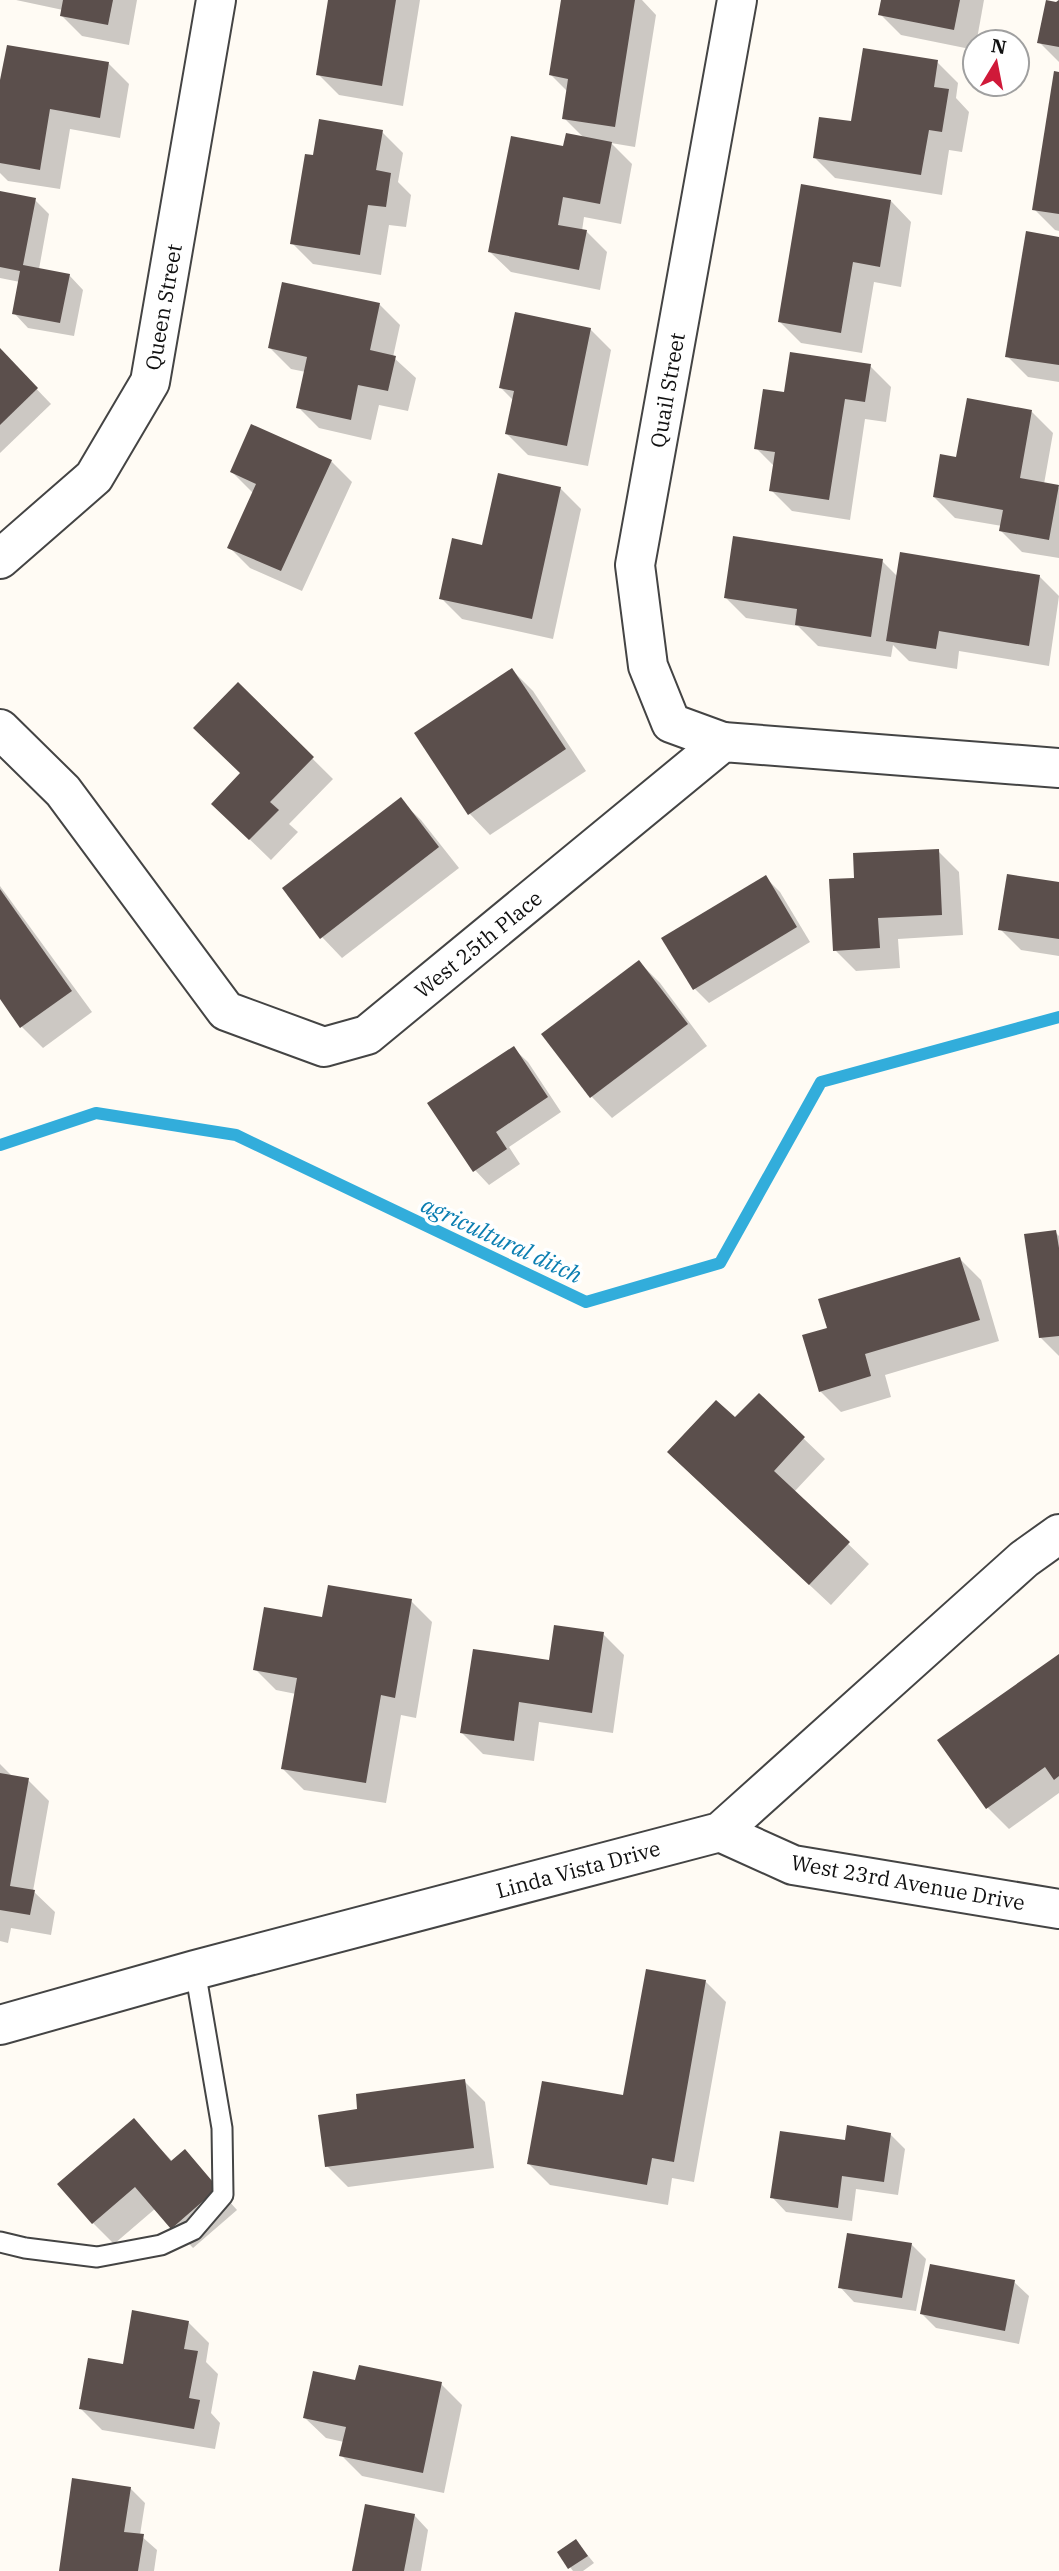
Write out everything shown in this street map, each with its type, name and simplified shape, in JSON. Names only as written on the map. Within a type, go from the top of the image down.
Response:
[{"type":"street","name":"Queen Street","points":[[0,559],[94,477],[150,382],[216,0]]},
{"type":"street","name":"Quail Street","points":[[723,742],[671,723],[648,666],[635,565],[737,0]]},
{"type":"street","name":"West 25th Place","points":[[0,729],[63,791],[226,1011],[324,1047],[367,1035],[723,742]]},
{"type":"street","points":[[723,742],[1059,768]]},
{"type":"street","name":"Linda Vista Drive","points":[[0,2025],[195,1970],[720,1832],[1024,1559],[1059,1534]]},
{"type":"street","name":"West 23rd Avenue Drive","points":[[720,1832],[793,1865],[1059,1909]]},
{"type":"lane","points":[[0,2242],[97,2258],[161,2245],[193,2230],[223,2195],[222,2128],[195,1970]]},
{"type":"building","points":[[63,0],[113,0],[108,25],[60,16]]},
{"type":"building","points":[[328,0],[396,0],[382,86],[316,75]]},
{"type":"building","points":[[561,0],[635,0],[615,127],[562,119],[568,79],[549,75]]},
{"type":"building","points":[[881,0],[960,0],[954,30],[878,15]]},
{"type":"building","points":[[1046,0],[1059,0],[1059,47],[1037,43]]},
{"type":"building","points":[[7,45],[109,62],[100,118],[50,109],[40,170],[0,163],[0,80]]},
{"type":"building","points":[[863,48],[938,60],[934,87],[949,89],[942,132],[929,130],[921,175],[813,158],[819,117],[851,121]]},
{"type":"building","points":[[1054,71],[1059,72],[1059,214],[1032,210]]},
{"type":"building","points":[[319,119],[383,130],[376,170],[391,173],[386,207],[368,205],[360,255],[290,244],[305,154],[313,155]]},
{"type":"building","points":[[566,133],[612,142],[600,204],[563,197],[558,225],[587,230],[579,270],[488,252],[511,136],[563,146]]},
{"type":"building","points":[[801,184],[891,200],[880,267],[853,262],[841,333],[778,322]]},
{"type":"building","points":[[0,191],[36,198],[23,265],[70,274],[60,323],[12,314],[20,271],[0,267]]},
{"type":"building","points":[[1026,231],[1059,237],[1059,365],[1005,357]]},
{"type":"building","points":[[282,282],[380,303],[370,350],[396,356],[388,391],[358,385],[351,420],[296,408],[307,357],[268,348]]},
{"type":"building","points":[[515,312],[591,328],[567,446],[505,434],[514,391],[499,388]]},
{"type":"building","points":[[0,348],[38,388],[0,425]]},
{"type":"building","points":[[790,352],[871,364],[865,402],[845,399],[829,500],[769,491],[775,452],[754,449],[763,389],[784,392]]},
{"type":"building","points":[[967,398],[1032,410],[1020,478],[1059,485],[1049,540],[999,531],[1003,510],[933,497],[940,454],[956,457]]},
{"type":"building","points":[[251,424],[332,460],[281,571],[227,548],[256,484],[230,472]]},
{"type":"building","points":[[498,473],[561,487],[532,619],[439,599],[452,538],[482,545]]},
{"type":"building","points":[[733,536],[883,559],[871,637],[795,625],[797,609],[724,598]]},
{"type":"building","points":[[900,552],[1040,575],[1029,646],[939,631],[936,649],[886,641]]},
{"type":"building","points":[[512,668],[566,749],[468,815],[414,733]]},
{"type":"building","points":[[238,682],[314,757],[270,802],[279,810],[249,840],[211,804],[240,773],[193,728]]},
{"type":"building","points":[[401,797],[439,847],[320,939],[282,888]]},
{"type":"building","points":[[939,849],[942,915],[878,918],[880,948],[833,951],[829,879],[854,878],[853,853]]},
{"type":"building","points":[[1007,874],[1059,882],[1059,939],[998,930]]},
{"type":"building","points":[[766,875],[797,927],[693,990],[661,938]]},
{"type":"building","points":[[0,889],[72,991],[20,1028],[0,999]]},
{"type":"building","points":[[639,960],[688,1024],[590,1098],[541,1034]]},
{"type":"building","points":[[514,1046],[548,1097],[496,1132],[507,1149],[473,1172],[427,1103]]},
{"type":"building","points":[[1056,1230],[1059,1248],[1059,1336],[1039,1338],[1024,1234]]},
{"type":"building","points":[[960,1257],[980,1320],[865,1354],[871,1376],[819,1392],[802,1335],[827,1328],[818,1299]]},
{"type":"building","points":[[759,1393],[805,1437],[774,1471],[850,1542],[809,1585],[667,1452],[716,1400],[735,1417]]},
{"type":"building","points":[[328,1585],[412,1599],[395,1698],[381,1695],[366,1783],[281,1769],[297,1678],[253,1670],[264,1607],[322,1617]]},
{"type":"building","points":[[554,1625],[604,1632],[592,1713],[519,1702],[514,1741],[460,1733],[473,1649],[549,1660]]},
{"type":"building","points":[[1059,1654],[1059,1776],[1054,1780],[1045,1767],[986,1809],[937,1740]]},
{"type":"building","points":[[0,1773],[29,1778],[10,1886],[35,1890],[30,1915],[0,1910]]},
{"type":"building","points":[[646,1969],[706,1980],[674,2162],[652,2158],[647,2185],[527,2164],[542,2081],[623,2095]]},
{"type":"building","points":[[465,2079],[474,2148],[325,2167],[318,2115],[357,2109],[356,2094]]},
{"type":"building","points":[[134,2118],[171,2161],[185,2149],[218,2188],[171,2229],[135,2187],[92,2224],[57,2184]]},
{"type":"building","points":[[847,2125],[891,2133],[884,2182],[842,2176],[838,2208],[770,2198],[780,2131],[845,2140]]},
{"type":"building","points":[[847,2233],[912,2243],[902,2298],[838,2288]]},
{"type":"building","points":[[930,2264],[1015,2280],[1005,2331],[920,2314]]},
{"type":"building","points":[[132,2310],[189,2321],[184,2349],[198,2351],[189,2398],[200,2400],[194,2429],[79,2409],[88,2358],[123,2364]]},
{"type":"building","points":[[359,2365],[442,2382],[423,2473],[339,2456],[346,2427],[303,2418],[313,2371],[355,2380]]},
{"type":"building","points":[[72,2478],[131,2487],[124,2532],[144,2534],[138,2571],[59,2571]]},
{"type":"building","points":[[365,2504],[415,2514],[404,2571],[352,2571]]},
{"type":"building","points":[[576,2539],[588,2556],[568,2569],[557,2552]]},
{"type":"waterway","name":"agricultural ditch","points":[[0,1145],[96,1113],[236,1135],[586,1302],[720,1263],[821,1082],[1059,1017]]}]
